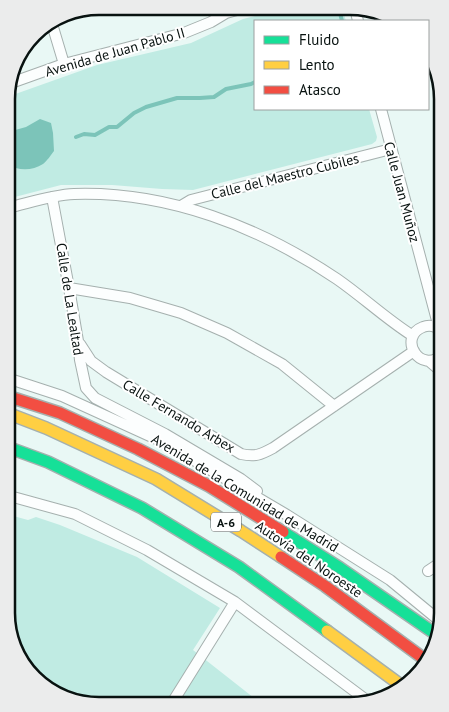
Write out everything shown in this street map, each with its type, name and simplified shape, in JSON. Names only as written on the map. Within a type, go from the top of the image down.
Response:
[{"type":"highway","points":[[15,399],[60,413],[138,449],[209,486],[340,568],[432,631]]},
{"type":"highway","name":"Autovía del Noroeste","points":[[15,416],[46,428],[156,479],[241,531],[325,586],[422,657]]},
{"type":"highway","name":"A-6","points":[[15,450],[48,462],[142,508],[239,567],[397,683]]},
{"type":"street","name":"Avenida de Juan Pablo II","points":[[17,81],[64,64],[184,33],[211,22],[219,15]]},
{"type":"street","points":[[53,29],[64,64]]},
{"type":"street","name":"Calle Juan Muñoz","points":[[381,110],[434,312]]},
{"type":"street","name":"Calle del Maestro Cubiles","points":[[181,206],[191,200],[391,148]]},
{"type":"street","points":[[15,206],[73,194],[123,195],[181,206],[213,216],[278,244],[336,279],[413,336]]},
{"type":"street","name":"Calle de La Lealtad","points":[[52,197],[86,388],[95,398],[165,434],[241,479],[287,515]]},
{"type":"street","points":[[69,288],[130,298],[181,313],[227,333],[282,364],[334,406]]},
{"type":"street","name":"Calle Juan Muñoz","points":[[427,326],[431,304]]},
{"type":"street","points":[[434,326],[427,326],[416,331],[413,336],[412,346],[420,358],[434,365]]},
{"type":"street","name":"Calle Fernando Arbex","points":[[78,341],[91,361],[106,372],[241,454],[251,456],[262,454],[414,351]]},
{"type":"street","points":[[429,361],[434,359]]},
{"type":"street","name":"Avenida de la Comunidad de Madrid","points":[[15,381],[62,396],[163,442],[287,515],[390,580],[434,616]]},
{"type":"street","points":[[15,497],[75,514],[147,550],[235,602],[361,696]]},
{"type":"street","points":[[428,571],[434,567]]},
{"type":"street","points":[[176,697],[235,602]]},
{"type":"shaded area","points":[[259,15],[344,15],[346,20],[254,20],[254,110],[369,110],[377,137],[376,141],[372,144],[193,190],[112,185],[61,185],[15,197],[15,94],[97,65],[191,43],[243,19]]},
{"type":"shaded area","points":[[40,119],[51,123],[54,151],[39,166],[30,169],[20,169],[15,167],[15,130],[26,127]]},
{"type":"shaded area","points":[[15,516],[28,520],[36,517],[137,557],[220,608],[193,650],[253,697],[99,697],[67,691],[48,680],[26,655],[17,630],[15,613]]},
{"type":"waterway","points":[[340,15],[342,20]]},
{"type":"waterway","points":[[76,137],[84,134],[95,135],[109,127],[117,127],[134,113],[146,107],[177,98],[214,97],[226,89],[254,82]]},
{"type":"traffic: fast","points":[[15,450],[48,462],[142,508],[239,567],[327,631]]},
{"type":"traffic: fast","points":[[283,532],[340,568],[432,631]]},
{"type":"traffic: slow","points":[[15,416],[46,428],[156,479],[281,557]]},
{"type":"traffic: slow","points":[[327,631],[397,683]]},
{"type":"traffic: jam","points":[[15,399],[60,413],[138,449],[209,486],[283,532]]},
{"type":"traffic: jam","points":[[281,557],[325,586],[422,657]]}]
